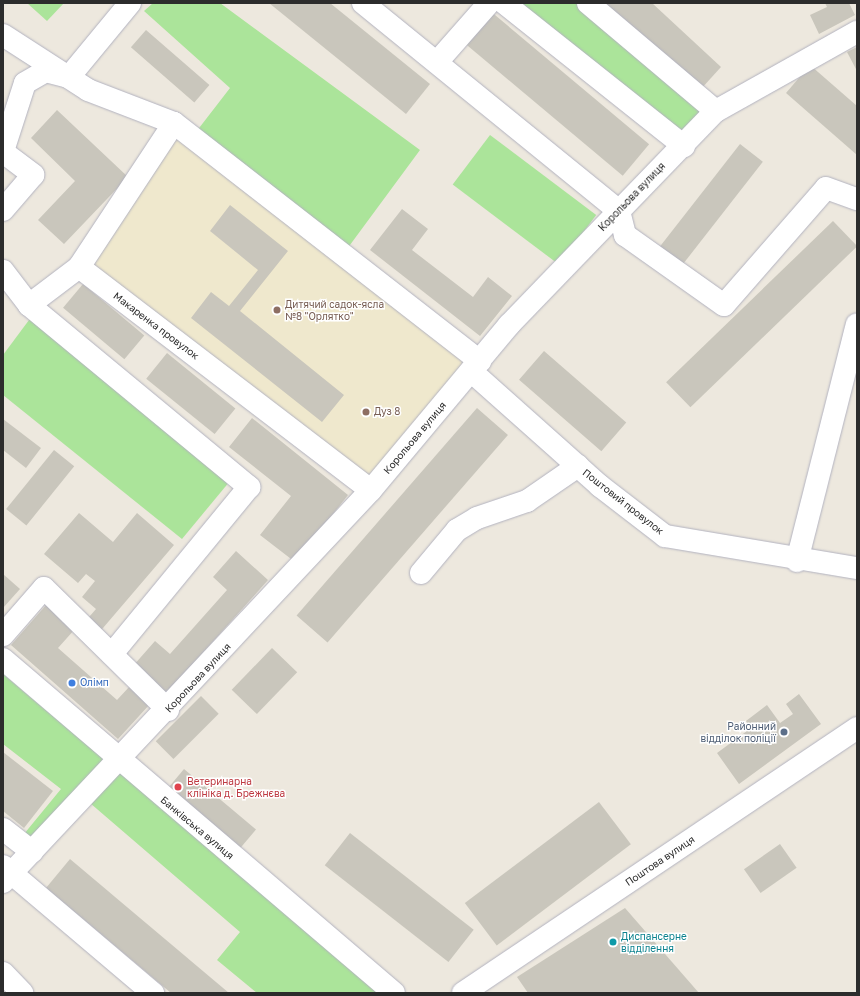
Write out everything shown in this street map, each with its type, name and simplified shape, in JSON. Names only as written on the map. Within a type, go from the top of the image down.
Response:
[{"type":"street","points":[[69,77],[130,3]]},
{"type":"street","points":[[364,3],[438,61],[619,211],[625,235],[724,305],[826,188],[857,199]]},
{"type":"street","points":[[438,61],[489,3]]},
{"type":"street","points":[[504,3],[684,146]]},
{"type":"street","points":[[588,3],[716,111]]},
{"type":"street","name":"Корольова вулиця","points":[[6,874],[32,852],[168,710],[371,490],[509,325],[684,146],[716,111],[857,32]]},
{"type":"street","points":[[3,35],[88,90],[174,123],[476,366]]},
{"type":"street","points":[[3,210],[33,175],[3,152],[25,83],[46,71],[69,77]]},
{"type":"street","points":[[29,305],[79,267],[174,123]]},
{"type":"street","name":"Макаренка провулок","points":[[79,267],[371,490]]},
{"type":"street","points":[[3,271],[29,305],[250,487],[112,654]]},
{"type":"street","points":[[797,561],[857,324]]},
{"type":"street","name":"Поштовий провулок","points":[[476,366],[578,466],[665,536],[797,561],[857,568]]},
{"type":"street","points":[[421,573],[457,530],[477,518],[526,501],[578,466]]},
{"type":"street","points":[[3,635],[44,588],[168,710]]},
{"type":"street","name":"Банківська вулиця","points":[[3,659],[118,762],[394,993]]},
{"type":"street","name":"Поштова вулиця","points":[[463,993],[857,728]]},
{"type":"street","points":[[3,829],[32,852]]},
{"type":"street","points":[[6,874],[153,993]]},
{"type":"street","points":[[3,973],[22,993]]},
{"type":"shaded area","name":"Дитячий садок-ясла №8 \"Орлятко\"","points":[[175,128],[468,357],[368,485],[75,256]]},
{"type":"green space","points":[[27,3],[64,3],[47,21]]},
{"type":"green space","points":[[153,3],[220,3],[420,150],[347,249],[196,132],[230,88],[144,11]]},
{"type":"green space","points":[[521,3],[577,3],[707,112],[684,139]]},
{"type":"green space","points":[[490,135],[596,215],[559,265],[453,185]]},
{"type":"green space","points":[[32,316],[230,481],[182,539],[3,395],[3,355]]},
{"type":"green space","points":[[3,674],[106,761],[33,840],[24,834],[61,789],[3,744]]},
{"type":"green space","points":[[120,770],[383,993],[257,993],[217,960],[240,932],[90,803]]},
{"type":"building","points":[[269,3],[330,3],[430,84],[406,114]]},
{"type":"building","points":[[605,3],[652,3],[721,67],[701,89]]},
{"type":"building","points":[[825,3],[849,3],[855,15],[819,34],[810,15],[827,7]]},
{"type":"building","points":[[489,10],[649,144],[623,176],[463,41]]},
{"type":"building","points":[[146,30],[209,85],[194,102],[131,47]]},
{"type":"building","points":[[857,47],[857,71],[847,52]]},
{"type":"building","points":[[810,65],[857,106],[857,155],[786,93]]},
{"type":"building","points":[[57,110],[128,177],[64,244],[38,220],[75,181],[31,138]]},
{"type":"building","points":[[740,144],[763,162],[683,264],[660,246]]},
{"type":"building","points":[[230,205],[288,251],[240,311],[344,395],[322,422],[191,318],[211,292],[229,306],[258,270],[210,231]]},
{"type":"building","points":[[402,209],[428,229],[412,250],[473,297],[488,277],[512,296],[480,336],[370,250]]},
{"type":"building","points":[[833,221],[857,246],[690,407],[666,382]]},
{"type":"building","points":[[83,284],[144,335],[124,359],[63,308]]},
{"type":"building","points":[[544,351],[626,423],[601,451],[519,380]]},
{"type":"building","points":[[167,353],[235,408],[215,434],[146,379]]},
{"type":"building","points":[[477,408],[508,435],[328,642],[297,616]]},
{"type":"building","points":[[252,418],[348,495],[295,562],[260,535],[291,496],[229,447]]},
{"type":"building","points":[[3,419],[41,448],[26,468],[3,450]]},
{"type":"building","points":[[54,450],[74,466],[26,525],[6,509]]},
{"type":"building","points":[[79,513],[113,542],[137,513],[174,545],[97,635],[83,624],[96,609],[82,597],[95,581],[86,574],[78,583],[44,554]]},
{"type":"building","points":[[236,551],[268,580],[165,695],[133,666],[155,641],[170,654],[227,590],[213,577]]},
{"type":"building","points":[[3,574],[20,589],[3,608]]},
{"type":"building","points":[[47,604],[75,629],[58,648],[117,700],[130,686],[150,704],[118,739],[11,645]]},
{"type":"building","points":[[272,648],[297,672],[257,714],[232,690]]},
{"type":"building","points":[[799,694],[821,724],[739,784],[717,753],[751,728],[746,721],[767,705],[780,723],[793,714],[786,704]]},
{"type":"building","points":[[201,696],[219,714],[173,759],[156,741]]},
{"type":"building","points":[[3,752],[53,791],[24,828],[3,811]]},
{"type":"building","points":[[184,769],[256,829],[240,849],[168,788]]},
{"type":"building","points":[[599,802],[631,844],[497,945],[465,903]]},
{"type":"building","points":[[350,833],[474,930],[448,962],[325,865]]},
{"type":"building","points":[[780,844],[797,868],[761,893],[744,869]]},
{"type":"building","points":[[70,859],[229,993],[171,993],[46,888]]},
{"type":"building","name":"Диспансерне відділення","points":[[625,908],[699,993],[528,993],[517,977]]},
{"type":"place","name":"Дитячий садок-ясла №8 \"Орлятко\"","points":[[277,310]]},
{"type":"place","name":"Дуз 8","points":[[366,412]]},
{"type":"place","name":"Олімп","points":[[72,683]]},
{"type":"place","name":"Районний відділок поліції","points":[[784,732]]},
{"type":"place","name":"Ветеринарна клініка д. Брежнєва","points":[[178,787]]},
{"type":"place","name":"Диспансерне відділення","points":[[613,942]]}]
